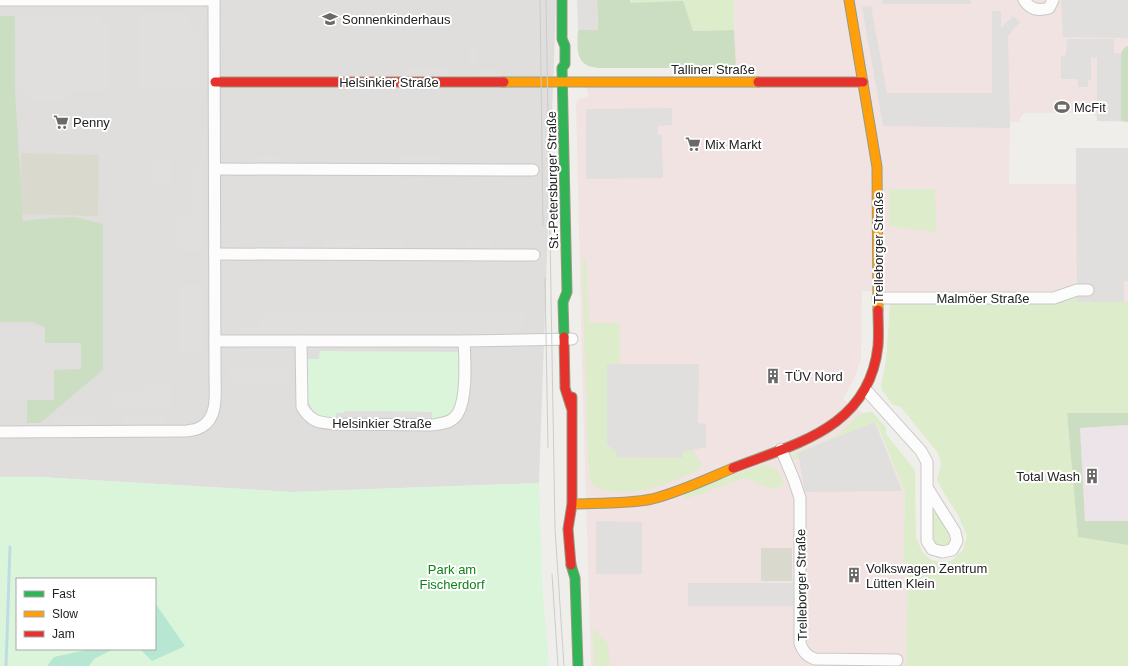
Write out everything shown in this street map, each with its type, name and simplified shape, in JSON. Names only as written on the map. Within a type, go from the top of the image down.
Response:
[{"type":"street","points":[[0,0],[214,0],[215,169],[215,407],[211,419],[200,428],[187,431],[0,432]]},
{"type":"street","name":"St.-Petersburger Straße","points":[[562,0],[562,39],[566,46],[565,64],[562,68],[567,292],[564,302],[568,339],[565,388],[571,407],[572,504],[568,529],[570,563],[575,578],[578,666]]},
{"type":"street","name":"Trelleborger Straße","points":[[572,504],[651,499],[669,494],[781,449],[826,429],[851,410],[866,390],[872,375],[878,346],[877,167],[850,0]]},
{"type":"street","points":[[1024,0],[1034,10],[1049,8],[1054,0]]},
{"type":"street","name":"Helsinkier Straße","points":[[214,82],[563,82]]},
{"type":"street","name":"Talliner Straße","points":[[563,82],[863,82]]},
{"type":"street","points":[[215,169],[533,170]]},
{"type":"street","points":[[215,254],[534,255]]},
{"type":"street","name":"Malmöer Straße","points":[[878,298],[1054,298],[1077,290],[1088,290]]},
{"type":"street","points":[[215,341],[464,341],[568,339]]},
{"type":"street","name":"Helsinkier Straße","points":[[301,341],[302,407],[307,415],[313,420],[323,423],[338,424],[432,425],[447,422],[456,417],[462,406],[464,394],[464,341]]},
{"type":"street","points":[[866,390],[921,451],[927,462],[927,541],[932,549],[942,552],[952,550],[957,541],[955,532],[928,489]]},
{"type":"street","name":"Trelleborger Straße","points":[[781,449],[800,498],[800,636],[802,648],[808,656],[815,659],[898,660]]},
{"type":"street","name":"St.-Petersburger Straße","points":[[572,504],[578,522],[578,529]]},
{"type":"street","name":"St.-Petersburger Straße","points":[[575,578],[579,563],[578,542]]},
{"type":"shaded area","points":[[0,0],[556,0],[539,483],[292,492],[39,477],[0,477]]},
{"type":"shaded area","points":[[577,0],[597,0],[598,30],[578,30]]},
{"type":"shaded area","points":[[734,0],[1128,0],[1128,122],[1097,121],[1097,117],[1089,113],[1024,113],[1020,118],[1020,122],[1010,122],[1009,184],[1076,184],[1076,148],[1128,148],[1128,302],[1077,302],[1077,283],[1054,291],[862,291],[861,358],[855,377],[843,399],[875,422],[905,493],[903,562],[908,563],[906,666],[591,666],[576,103],[579,99],[589,96],[584,82],[735,82]]},
{"type":"shaded area","points":[[882,0],[971,0],[971,4],[882,4]]},
{"type":"shaded area","points":[[1061,0],[1128,0],[1128,38],[1063,37]]},
{"type":"shaded area","points":[[871,6],[887,93],[992,93],[992,11],[1001,11],[1001,28],[1013,16],[1020,22],[1008,36],[1010,128],[883,126],[862,7]]},
{"type":"shaded area","points":[[138,13],[188,13],[188,29],[199,29],[199,88],[138,88]]},
{"type":"shaded area","points":[[15,14],[101,14],[102,24],[110,24],[110,91],[70,91],[69,100],[26,100],[26,91],[17,91]]},
{"type":"shaded area","points":[[1067,39],[1114,39],[1114,53],[1121,53],[1121,121],[1097,121],[1097,58],[1091,58],[1091,80],[1088,80],[1088,87],[1078,87],[1078,79],[1061,79],[1061,56],[1066,55]]},
{"type":"shaded area","points":[[470,45],[478,45],[478,66],[470,66]]},
{"type":"shaded area","points":[[403,68],[453,68],[453,76],[403,76]]},
{"type":"shaded area","points":[[477,69],[502,69],[502,76],[477,76]]},
{"type":"shaded area","points":[[672,108],[672,125],[658,126],[658,135],[662,135],[663,178],[586,179],[586,109]]},
{"type":"shaded area","points":[[1076,148],[1128,148],[1128,281],[1124,281],[1124,302],[1077,302]]},
{"type":"shaded area","points":[[21,153],[99,155],[98,216],[20,214]]},
{"type":"shaded area","points":[[257,156],[281,156],[275,164],[251,164]]},
{"type":"shaded area","points":[[398,156],[447,156],[442,164],[391,164]]},
{"type":"shaded area","points":[[151,159],[170,159],[170,185],[151,185]]},
{"type":"shaded area","points":[[192,166],[203,166],[202,251],[176,250],[176,216],[191,216]]},
{"type":"shaded area","points":[[326,239],[403,239],[403,249],[326,249]]},
{"type":"shaded area","points":[[468,240],[490,240],[490,249],[468,249]]},
{"type":"shaded area","points":[[284,241],[305,241],[305,249],[284,249]]},
{"type":"shaded area","points":[[178,284],[203,285],[203,354],[178,353]]},
{"type":"shaded area","points":[[269,312],[527,312],[522,321],[522,334],[241,334],[241,327],[259,327],[259,321]]},
{"type":"shaded area","points":[[0,327],[45,327],[45,343],[81,343],[81,369],[54,370],[54,400],[0,400]]},
{"type":"shaded area","points":[[241,345],[292,345],[292,354],[241,354]]},
{"type":"shaded area","points":[[607,364],[699,364],[698,423],[706,424],[706,447],[682,452],[682,458],[617,457],[616,452],[607,444]]},
{"type":"shaded area","points":[[229,368],[287,368],[287,385],[231,385]]},
{"type":"shaded area","points":[[142,386],[171,386],[171,410],[113,410],[113,392],[141,392]]},
{"type":"shaded area","points":[[344,411],[432,412],[432,425],[344,424]]},
{"type":"shaded area","points":[[54,416],[96,416],[96,424],[54,424]]},
{"type":"shaded area","points":[[122,416],[164,416],[165,424],[122,424]]},
{"type":"shaded area","points":[[875,422],[902,491],[805,492],[798,453]]},
{"type":"shaded area","points":[[1128,425],[1128,521],[1085,522],[1080,428]]},
{"type":"shaded area","points":[[596,521],[642,522],[642,574],[596,574]]},
{"type":"shaded area","points":[[761,548],[792,548],[792,581],[761,581]]},
{"type":"shaded area","points":[[688,583],[793,583],[793,606],[688,606]]},
{"type":"green space","points":[[597,0],[630,0],[630,3],[683,1],[693,31],[734,30],[736,68],[591,67],[585,64],[579,56],[577,44],[578,30],[598,30]]},
{"type":"green space","points":[[630,0],[734,0],[734,30],[693,31],[630,3]]},
{"type":"green space","points":[[0,16],[15,16],[15,91],[23,221],[75,217],[103,224],[103,370],[40,423],[27,423],[27,400],[54,400],[54,370],[80,343],[45,343],[45,327],[32,322],[0,322]]},
{"type":"green space","points":[[1128,46],[1128,122],[1121,121],[1121,53],[1125,47]]},
{"type":"green space","points":[[889,189],[935,189],[936,232],[889,226]]},
{"type":"green space","points":[[586,258],[589,323],[620,323],[620,364],[607,364],[607,444],[616,452],[617,457],[681,458],[681,452],[693,450],[702,465],[700,469],[646,490],[616,492],[603,490],[591,484],[588,461],[582,259]]},
{"type":"green space","points":[[1077,294],[1078,302],[1128,302],[1128,413],[1067,413],[1078,537],[1128,545],[1128,666],[906,666],[908,563],[903,562],[905,493],[876,422],[799,453],[799,459],[793,459],[793,455],[833,437],[863,413],[872,412],[886,427],[886,434],[915,470],[916,537],[922,551],[932,560],[940,562],[951,561],[963,550],[967,536],[958,515],[937,480],[941,466],[939,456],[901,407],[893,405],[882,390],[881,385],[886,361],[890,303]]},
{"type":"green space","points":[[320,351],[458,352],[459,393],[457,402],[450,414],[442,418],[432,420],[432,412],[344,411],[344,413],[336,413],[336,420],[328,419],[317,414],[313,410],[308,397],[306,381],[307,359],[319,359]]},
{"type":"green space","points":[[1067,413],[1128,413],[1128,425],[1080,428],[1085,521],[1128,521],[1128,545],[1078,537]]},
{"type":"green space","points":[[763,465],[775,468],[781,476],[784,484],[780,487],[770,488],[744,478],[689,498],[683,498],[688,490]]},
{"type":"green space","name":"Park am Fischerdorf","points":[[0,477],[39,477],[292,492],[539,483],[543,595],[549,666],[0,666]]},
{"type":"green space","points":[[936,512],[950,534],[949,545],[945,547],[935,544],[933,539],[933,513]]},
{"type":"green space","points":[[156,604],[185,646],[152,661],[141,650],[156,650]]},
{"type":"green space","points":[[593,628],[608,644],[610,666],[594,666]]},
{"type":"green space","points":[[86,650],[111,650],[94,659],[89,666],[47,666],[54,657]]},
{"type":"waterway","points":[[6,666],[10,547]]},
{"type":"tram line","points":[[540,0],[543,226]]},
{"type":"tram line","points":[[546,0],[555,529],[564,666]]},
{"type":"tram line","points":[[545,278],[548,448]]},
{"type":"tram line","points":[[552,574],[558,666]]},
{"type":"traffic: fast","points":[[562,0],[562,39],[565,46],[565,64],[562,68],[567,292],[563,302],[564,337]]},
{"type":"traffic: fast","points":[[571,565],[575,578],[578,666]]},
{"type":"traffic: slow","points":[[849,0],[877,167],[878,310]]},
{"type":"traffic: slow","points":[[504,82],[758,82]]},
{"type":"traffic: slow","points":[[572,504],[623,503],[652,499],[683,489],[733,468]]},
{"type":"traffic: jam","points":[[215,82],[504,82]]},
{"type":"traffic: jam","points":[[758,82],[863,82]]},
{"type":"traffic: jam","points":[[733,468],[805,440],[826,428],[845,414],[861,396],[872,374],[878,346],[878,310]]},
{"type":"traffic: jam","points":[[564,337],[565,388],[571,407]]},
{"type":"traffic: jam","points":[[571,565],[568,529],[572,504],[572,397]]},
{"type":"place","name":"Sonnenkinderhaus","points":[[330,19]]},
{"type":"place","name":"McFit","points":[[1062,107]]},
{"type":"place","name":"Penny","points":[[61,122]]},
{"type":"place","name":"Mix Markt","points":[[693,144]]},
{"type":"place","name":"TÜV Nord","points":[[773,376]]},
{"type":"place","name":"Total Wash","points":[[1092,476]]},
{"type":"place","name":"Volkswagen Zentrum Lütten Klein","points":[[854,575]]}]
